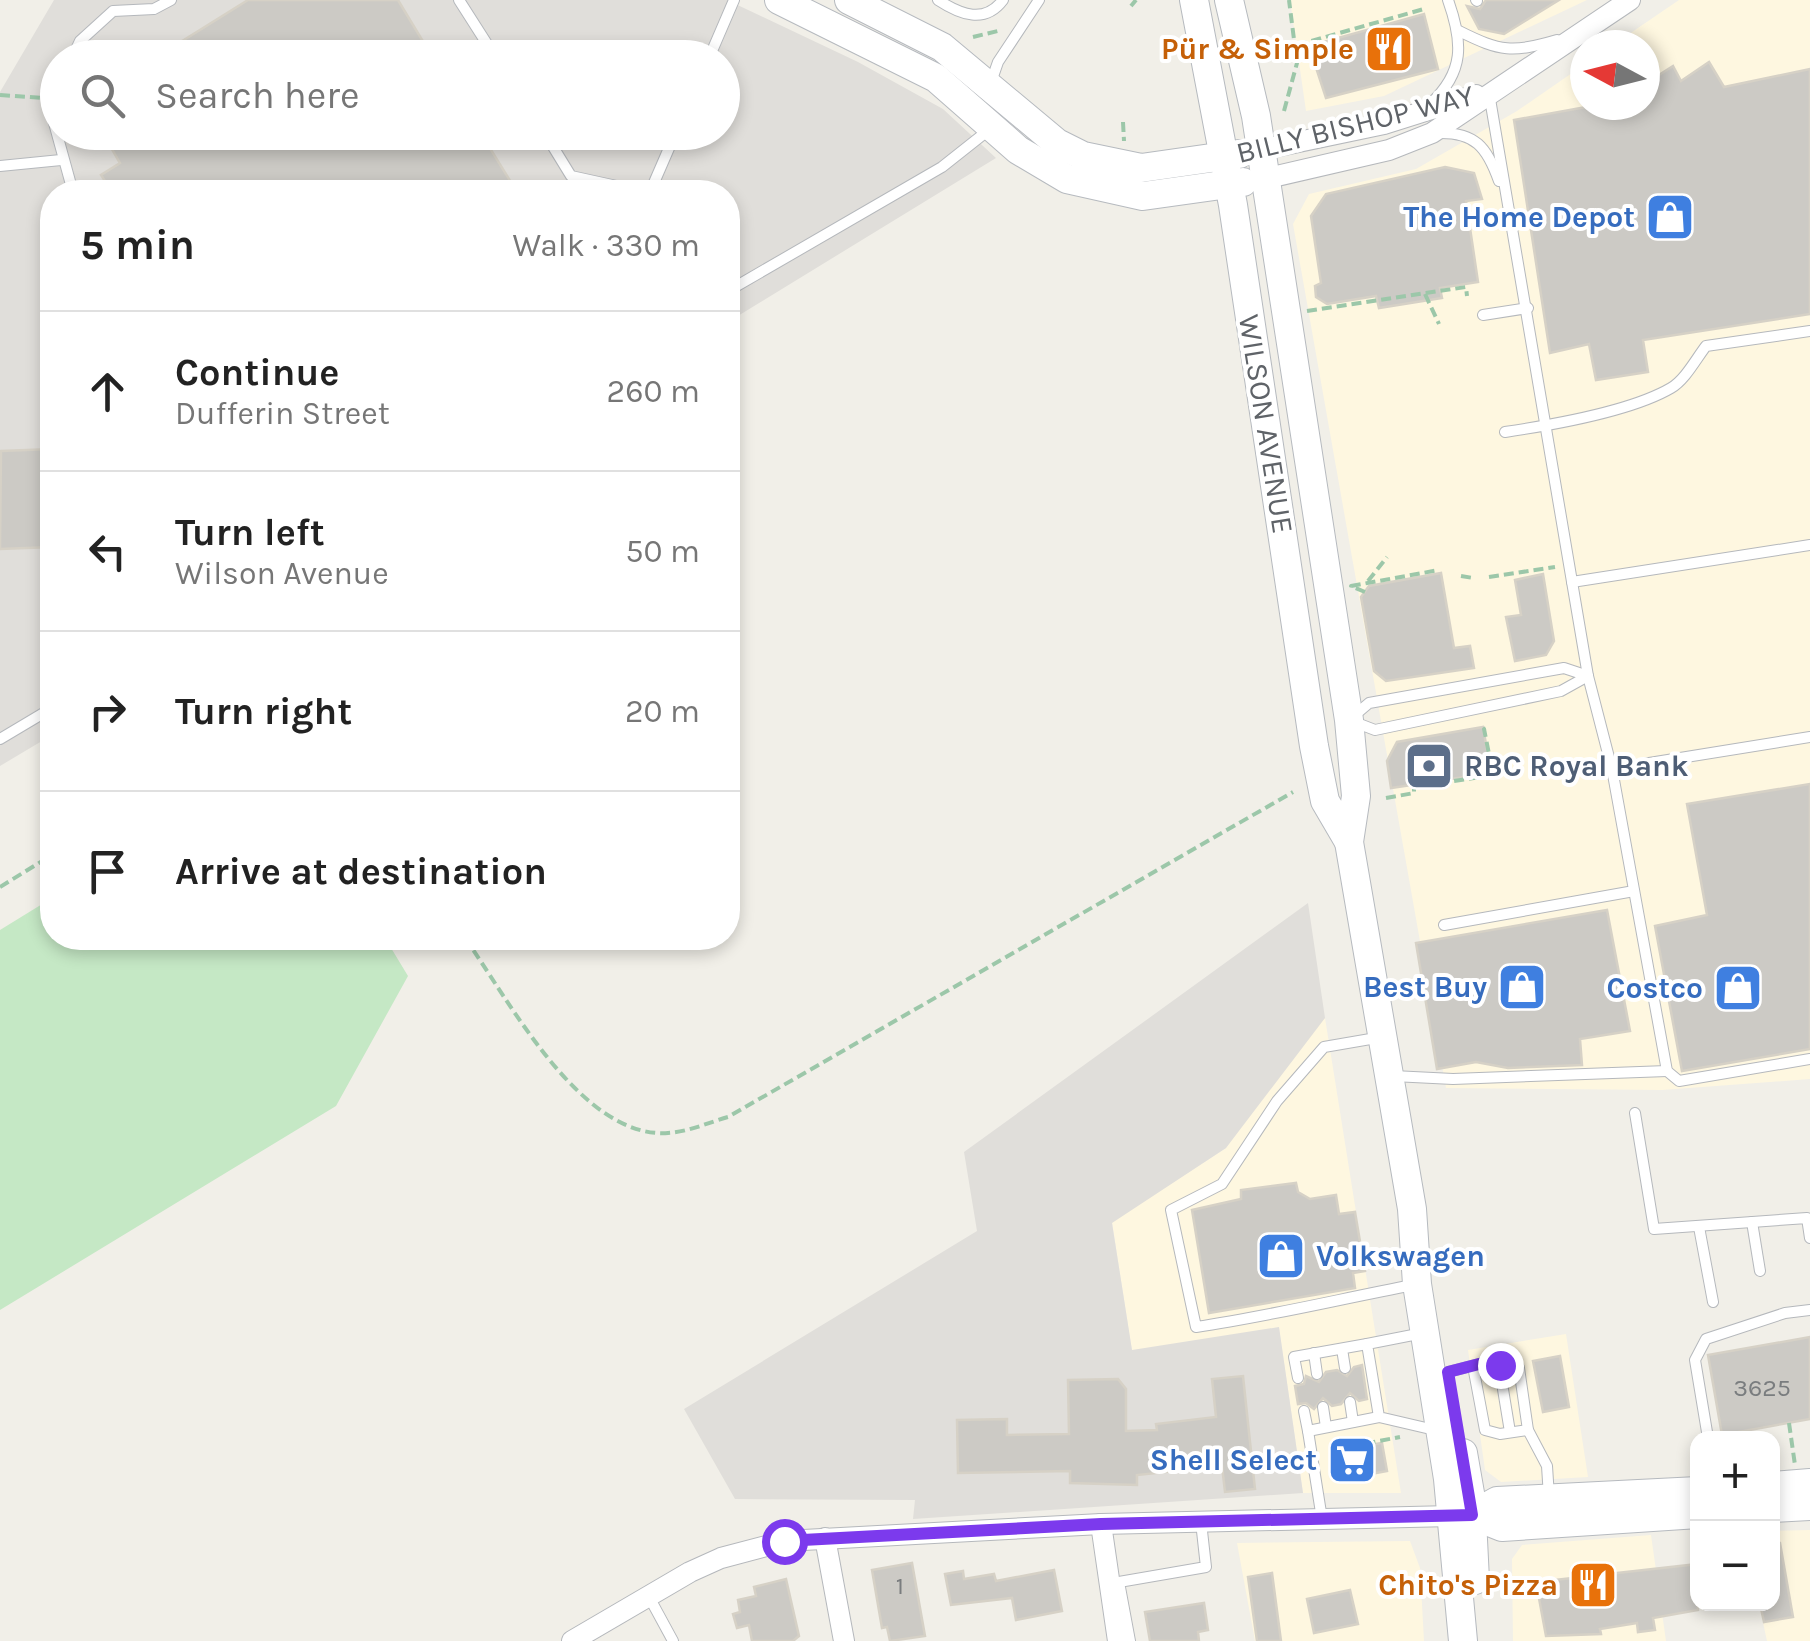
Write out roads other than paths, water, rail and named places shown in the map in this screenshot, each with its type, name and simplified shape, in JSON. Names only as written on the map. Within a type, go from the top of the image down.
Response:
[{"type":"main road","name":"BILLY BISHOP WAY","points":[[779,0],[912,64],[1040,165],[1096,188],[1142,196],[1264,179]]},
{"type":"main road","name":"BILLY BISHOP WAY","points":[[850,0],[942,47],[1057,143],[1104,162],[1142,168],[1260,150]]},
{"type":"main road","name":"WILSON AVENUE","points":[[1194,0],[1228,185],[1325,801],[1349,842]]},
{"type":"main road","name":"WILSON AVENUE","points":[[1229,0],[1260,150],[1350,720],[1356,796],[1349,842],[1412,1208],[1417,1284],[1440,1432],[1462,1516],[1474,1641]]},
{"type":"main road","points":[[1312,728],[1350,720]]},
{"type":"main road","name":"WILSON AVENUE","points":[[1412,1208],[1461,1369],[1463,1641]]},
{"type":"main road","points":[[1462,1516],[1497,1501],[1690,1492]]},
{"type":"main road","points":[[1780,1508],[1810,1506]]},
{"type":"main road","points":[[1462,1516],[1502,1528],[1690,1515]]},
{"type":"street","name":"BILLY BISHOP WAY","points":[[1582,30],[1630,0]]},
{"type":"street","name":"BILLY BISHOP WAY","points":[[1264,179],[1389,150],[1432,133],[1570,37]]},
{"type":"street","name":"BILLY BISHOP WAY","points":[[1260,150],[1384,124],[1426,108],[1489,92]]},
{"type":"street","points":[[576,1640],[648,1595],[722,1558],[784,1541],[1101,1524],[1462,1516]]},
{"type":"street","points":[[1101,1524],[1119,1613],[1118,1641]]},
{"type":"street","points":[[826,1538],[844,1641]]},
{"type":"lane","points":[[81,40],[112,10],[154,9],[170,0]]},
{"type":"lane","points":[[459,0],[485,40]]},
{"type":"lane","points":[[717,40],[734,0]]},
{"type":"lane","points":[[938,0],[966,15],[981,16],[994,12],[1003,0]]},
{"type":"lane","points":[[740,284],[942,168],[986,120],[990,85],[998,62],[1040,0]]},
{"type":"lane","points":[[1426,108],[1446,89],[1460,67],[1459,31],[1448,0]]},
{"type":"lane","points":[[1459,31],[1494,48],[1518,52],[1570,37]]},
{"type":"lane","points":[[1489,92],[1588,676],[1612,770],[1667,1070],[1679,1081],[1810,1059]]},
{"type":"lane","points":[[1432,133],[1460,132],[1488,151],[1508,205]]},
{"type":"lane","points":[[59,150],[68,180]]},
{"type":"lane","points":[[555,150],[571,176],[590,180]]},
{"type":"lane","points":[[653,180],[667,150]]},
{"type":"lane","points":[[0,166],[61,160]]},
{"type":"lane","points":[[1483,315],[1528,308]]},
{"type":"lane","points":[[1505,432],[1545,426],[1646,399],[1674,386],[1706,346],[1810,331]]},
{"type":"lane","points":[[1572,582],[1810,545]]},
{"type":"lane","points":[[1564,668],[1588,676],[1561,691],[1375,730],[1350,720],[1370,703],[1564,668]]},
{"type":"lane","points":[[0,739],[40,715]]},
{"type":"lane","points":[[1612,770],[1810,736]]},
{"type":"lane","points":[[1444,926],[1634,891]]},
{"type":"lane","points":[[1384,1037],[1324,1047],[1277,1101],[1222,1184],[1172,1210],[1196,1327],[1299,1312],[1330,1301],[1417,1284]]},
{"type":"lane","points":[[1390,1076],[1454,1079],[1667,1070]]},
{"type":"lane","points":[[1635,1113],[1654,1229],[1807,1218],[1810,1238]]},
{"type":"lane","points":[[1752,1222],[1760,1271]]},
{"type":"lane","points":[[1699,1227],[1712,1302]]},
{"type":"lane","points":[[1707,1431],[1695,1360],[1706,1338],[1786,1313],[1810,1310]]},
{"type":"lane","points":[[1298,1378],[1294,1357],[1424,1332]]},
{"type":"lane","points":[[1367,1344],[1379,1417]]},
{"type":"lane","points":[[1342,1348],[1345,1368]]},
{"type":"lane","points":[[1314,1353],[1318,1374]]},
{"type":"lane","points":[[1500,1365],[1510,1432]]},
{"type":"lane","points":[[1528,1430],[1484,1430],[1461,1369],[1500,1365],[1519,1368],[1528,1430],[1547,1466],[1549,1498]]},
{"type":"lane","points":[[1350,1402],[1352,1422]]},
{"type":"lane","points":[[1324,1408],[1326,1428]]},
{"type":"lane","points":[[1304,1411],[1322,1520]]},
{"type":"lane","points":[[1308,1431],[1379,1417],[1440,1432]]},
{"type":"lane","points":[[1130,1641],[1119,1613],[1119,1582],[1206,1567],[1201,1522]]},
{"type":"lane","points":[[648,1595],[673,1641]]},
{"type":"place","name":"Pür & Simple","points":[[1389,49]]},
{"type":"place","name":"The Home Depot","points":[[1670,217]]},
{"type":"place","name":"RBC Royal Bank","points":[[1429,766]]},
{"type":"place","name":"Best Buy","points":[[1522,987]]},
{"type":"place","name":"Costco","points":[[1738,988]]},
{"type":"place","name":"Volkswagen","points":[[1281,1256]]},
{"type":"place","name":"Shell Select","points":[[1352,1460]]},
{"type":"place","name":"Chito's Pizza","points":[[1593,1585]]}]
